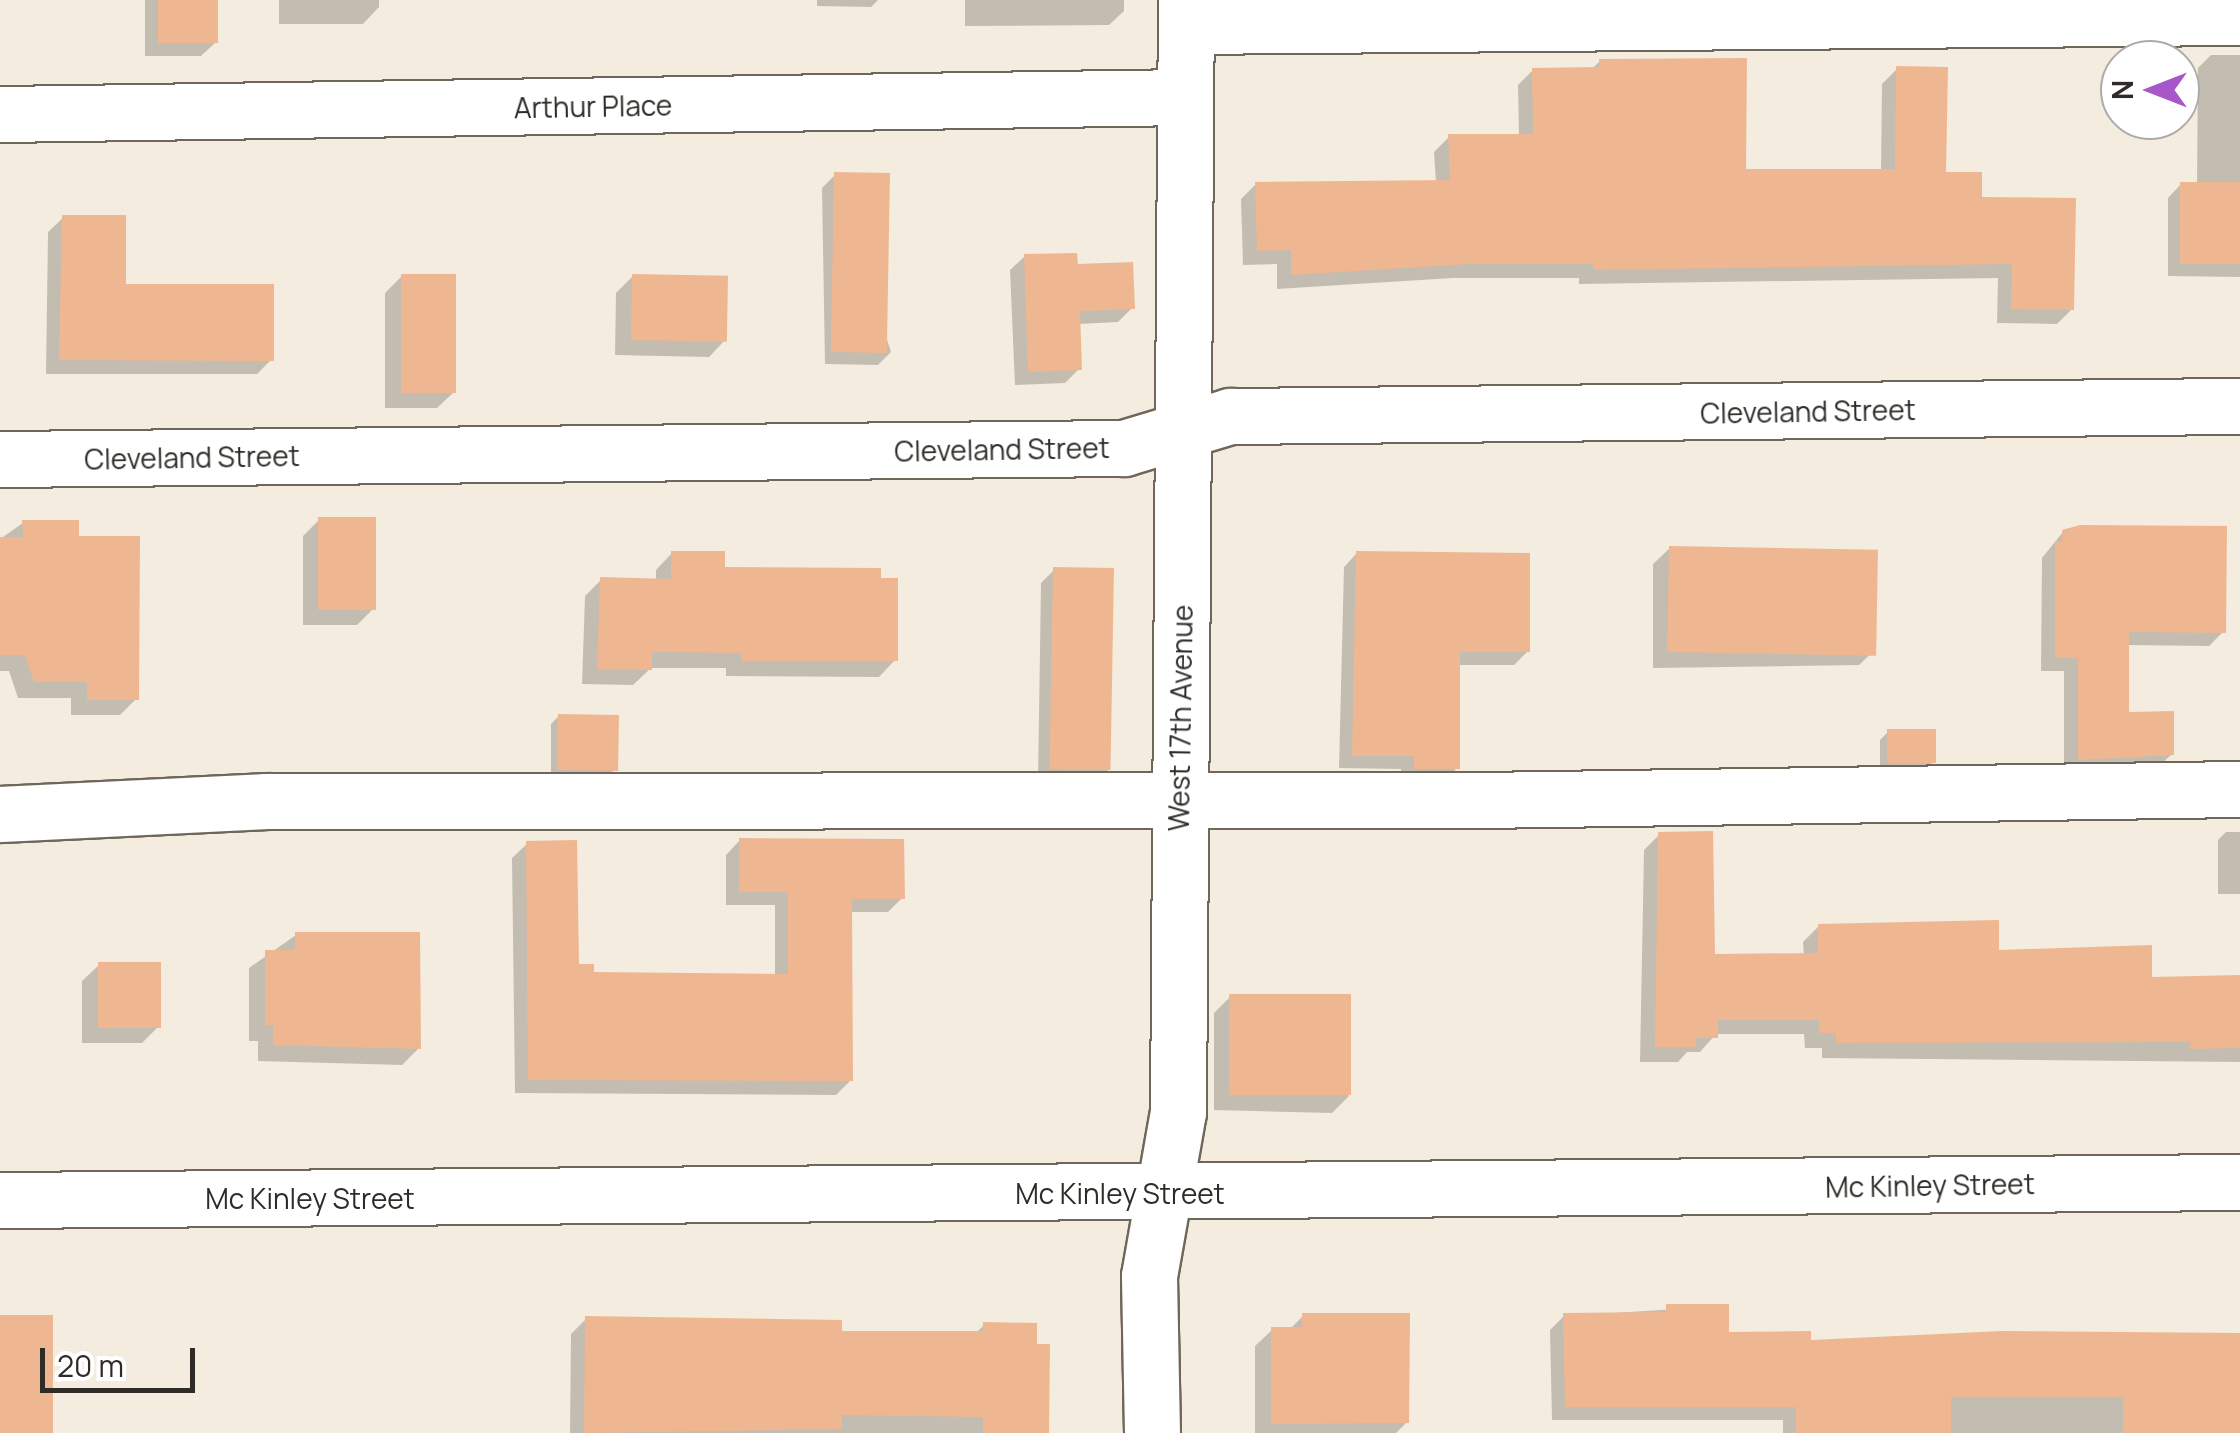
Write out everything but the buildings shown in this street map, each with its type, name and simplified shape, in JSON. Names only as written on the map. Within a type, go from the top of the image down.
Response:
[{"type":"street","points":[[1186,13],[2240,17]]},
{"type":"street","name":"West 17th Avenue","points":[[1152,1433],[1149,1276],[1178,1112],[1186,13]]},
{"type":"street","name":"Arthur Place","points":[[0,114],[1185,97]]},
{"type":"street","name":"Cleveland Street","points":[[0,459],[1124,448],[1230,416],[2240,406]]},
{"type":"street","points":[[0,814],[266,800],[1179,796],[1480,800],[2240,789]]},
{"type":"street","name":"Mc Kinley Street","points":[[0,1200],[2240,1182]]}]
